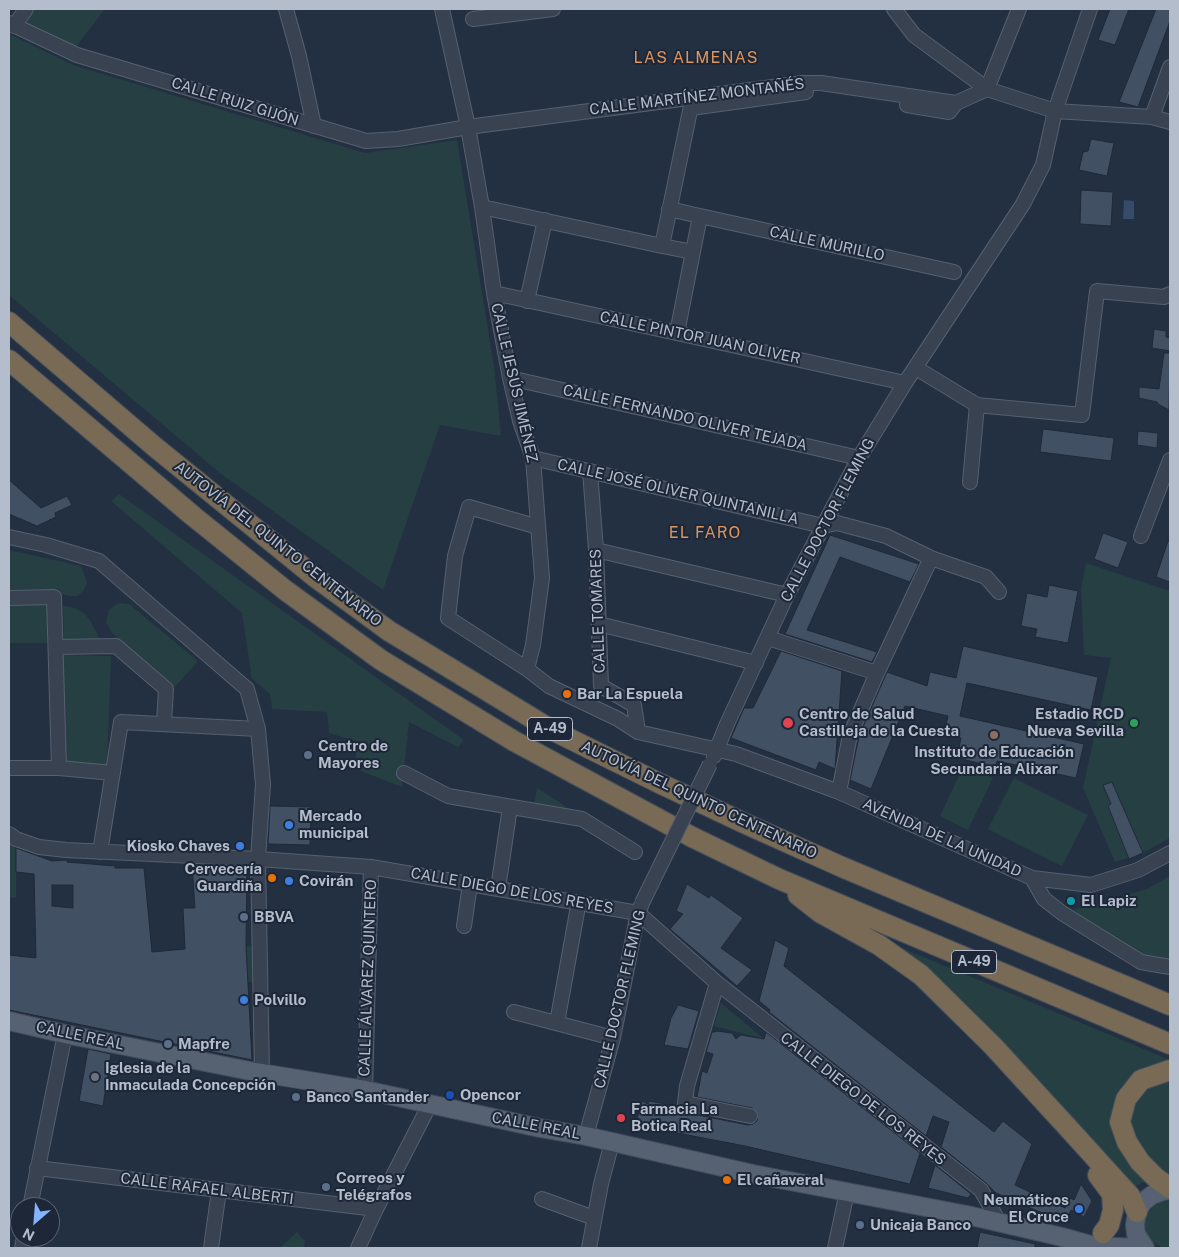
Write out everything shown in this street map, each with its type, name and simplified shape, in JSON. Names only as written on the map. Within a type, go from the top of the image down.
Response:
[{"type":"highway","name":"AUTOVÍA DEL QUINTO CENTENARIO","points":[[9,322],[155,447],[315,577],[389,631],[550,729],[659,783],[842,867],[1170,1005]]},
{"type":"highway","name":"AUTOVÍA DEL QUINTO CENTENARIO","points":[[9,360],[208,529],[286,590],[381,660],[514,741],[692,837],[779,879],[1170,1044]]},
{"type":"highway","points":[[779,879],[821,913],[880,945],[921,975],[993,1046],[1130,1196],[1136,1219]]},
{"type":"highway","points":[[1170,1070],[1141,1080],[1126,1099],[1120,1122],[1126,1142],[1140,1162],[1170,1189]]},
{"type":"highway","points":[[1071,1131],[1091,1167],[1112,1194],[1113,1210],[1109,1225],[1103,1233]]},
{"type":"main road","name":"CALLE REAL","points":[[9,1021],[64,1034],[262,1073],[365,1090],[540,1128],[586,1136],[754,1174],[1000,1222],[1094,1246],[1138,1248]]},
{"type":"main road","points":[[1144,1248],[1136,1234],[1136,1219],[1143,1202],[1152,1195],[1170,1189]]},
{"type":"main road","name":"CALLE REAL","points":[[1058,1236],[1103,1233],[1136,1219]]},
{"type":"street","points":[[11,24],[26,9]]},
{"type":"street","points":[[286,9],[299,56],[314,126]]},
{"type":"street","name":"CALLE JESÚS JIMÉNEZ","points":[[442,9],[468,127],[494,293],[510,378],[520,421],[533,458],[542,578],[533,645],[527,669]]},
{"type":"street","points":[[473,19],[553,9]]},
{"type":"street","points":[[894,9],[914,35],[986,89],[1055,111],[1152,117],[1170,122]]},
{"type":"street","points":[[986,89],[1019,9]]},
{"type":"street","name":"CALLE DOCTOR FLEMING","points":[[586,1136],[613,1038],[640,908],[710,764],[726,724],[788,595],[859,458],[905,383],[1024,204],[1043,165],[1055,111],[1090,9]]},
{"type":"street","name":"CALLE RUIZ GIJÓN","points":[[11,24],[77,55],[366,141],[398,139],[468,127]]},
{"type":"street","points":[[1152,117],[1170,68]]},
{"type":"street","name":"CALLE MARTÍNEZ MONTAÑÉS","points":[[468,127],[692,103],[803,83],[821,83],[956,103],[986,89]]},
{"type":"street","points":[[662,246],[692,103]]},
{"type":"street","points":[[482,207],[693,252]]},
{"type":"street","name":"CALLE MURILLO","points":[[669,209],[954,272]]},
{"type":"street","points":[[677,333],[700,216]]},
{"type":"street","points":[[527,300],[545,220]]},
{"type":"street","points":[[916,368],[977,405],[1082,415],[1097,291],[1168,299]]},
{"type":"street","name":"CALLE PINTOR JUAN OLIVER","points":[[494,293],[905,383]]},
{"type":"street","name":"CALLE FERNANDO OLIVER TEJADA","points":[[510,378],[859,458]]},
{"type":"street","points":[[970,482],[977,405]]},
{"type":"street","name":"CALLE JOSÉ OLIVER QUINTANILLA","points":[[533,458],[823,526],[837,523],[886,536],[931,558],[986,577],[999,592]]},
{"type":"street","points":[[1140,536],[1170,460]]},
{"type":"street","name":"CALLE TOMARES","points":[[590,471],[596,550],[601,686],[634,705],[638,732]]},
{"type":"street","points":[[538,527],[469,507],[455,556],[448,618],[527,669],[549,686],[618,719],[638,732]]},
{"type":"street","points":[[9,537],[46,545],[99,561],[247,689],[258,729],[263,784],[258,859],[262,1073]]},
{"type":"street","points":[[596,550],[788,595]]},
{"type":"street","points":[[838,792],[850,735],[931,558]]},
{"type":"street","points":[[9,598],[54,597],[59,768]]},
{"type":"street","points":[[599,624],[756,662]]},
{"type":"street","points":[[768,638],[877,673]]},
{"type":"street","points":[[56,647],[116,646],[166,689],[164,723]]},
{"type":"street","points":[[100,852],[121,722],[258,729]]},
{"type":"street","name":"AVENIDA DE LA UNIDAD","points":[[638,732],[736,754],[838,792],[1032,878],[1090,885],[1138,870],[1170,853]]},
{"type":"street","points":[[9,768],[59,768],[113,773]]},
{"type":"street","points":[[404,773],[448,796],[582,819],[635,852]]},
{"type":"street","points":[[498,889],[510,807]]},
{"type":"street","name":"CALLE DIEGO DE LOS REYES","points":[[9,834],[16,839],[39,847],[371,867],[498,889],[640,908],[717,983],[981,1190],[1000,1222]]},
{"type":"street","name":"CALLE ÁLVAREZ QUINTERO","points":[[365,1090],[371,867]]},
{"type":"street","points":[[1032,878],[1044,899],[1062,913],[1141,962],[1170,967]]},
{"type":"street","points":[[464,926],[470,884]]},
{"type":"street","points":[[557,1023],[577,912]]},
{"type":"street","points":[[717,983],[686,1086],[685,1103],[750,1116]]},
{"type":"street","points":[[514,1012],[613,1038]]},
{"type":"street","points":[[32,1197],[64,1034]]},
{"type":"street","points":[[358,1248],[430,1104]]},
{"type":"street","points":[[593,1247],[594,1218],[612,1142]]},
{"type":"street","name":"CALLE RAFAEL ALBERTI","points":[[37,1168],[376,1209]]},
{"type":"street","points":[[210,1248],[219,1190]]},
{"type":"street","points":[[967,1215],[980,1206],[981,1190]]},
{"type":"street","points":[[835,1248],[847,1192]]},
{"type":"street","points":[[542,1199],[594,1218]]},
{"type":"street","points":[[1058,1236],[1082,1248]]},
{"type":"green space","points":[[35,9],[105,9],[75,48],[23,25]]},
{"type":"green space","points":[[9,34],[73,65],[365,153],[457,140],[494,366],[501,436],[440,425],[383,590],[220,473],[9,295]]},
{"type":"green space","points":[[119,494],[464,740],[458,747],[409,722],[402,787],[356,769],[356,741],[329,733],[327,712],[272,709],[270,694],[252,679],[242,613],[111,501]]},
{"type":"green space","points":[[9,550],[81,566],[87,582],[84,590],[78,596],[69,596],[61,594],[59,589],[9,590]]},
{"type":"green space","name":"Estadio RCD Nueva Sevilla","points":[[1086,563],[1170,591],[1170,838],[1143,853],[1115,862],[1083,788],[1111,658],[1084,655],[1081,589]]},
{"type":"green space","points":[[118,603],[129,604],[198,661],[175,687],[112,633],[106,622],[109,610]]},
{"type":"green space","points":[[47,604],[48,643],[9,643],[9,606]]},
{"type":"green space","points":[[63,606],[75,608],[85,614],[100,639],[64,642]]},
{"type":"green space","points":[[62,655],[111,656],[107,766],[65,761]]},
{"type":"green space","points":[[964,765],[993,778],[968,830],[940,816]]},
{"type":"green space","points":[[1014,778],[1088,815],[1062,866],[988,829]]},
{"type":"green space","points":[[537,788],[573,811],[534,805]]},
{"type":"green space","points":[[9,842],[16,848],[16,898],[9,897]]},
{"type":"green space","points":[[1170,876],[1170,967],[1141,962],[1062,913],[1147,889]]},
{"type":"green space","points":[[878,938],[1170,1060],[1170,1177],[1144,1182],[1132,1188]]},
{"type":"green space","points":[[246,946],[264,947],[265,983],[248,982]]},
{"type":"green space","points":[[721,1003],[764,1039],[714,1026]]},
{"type":"green space","points":[[1170,1201],[1170,1248],[1163,1248],[1151,1241],[1147,1235],[1145,1219],[1154,1206],[1161,1202]]},
{"type":"green space","points":[[297,1232],[305,1241],[304,1248],[280,1248]]},
{"type":"water","points":[[1124,200],[1134,201],[1134,219],[1123,219]]},
{"type":"building","points":[[1110,9],[1129,9],[1115,45],[1098,40]]},
{"type":"building","points":[[1156,9],[1170,9],[1170,21],[1138,107],[1119,102]]},
{"type":"building","points":[[1091,139],[1114,143],[1107,176],[1079,170],[1083,152],[1088,151]]},
{"type":"building","points":[[1081,190],[1113,192],[1111,226],[1080,224]]},
{"type":"building","points":[[1154,329],[1166,331],[1166,337],[1170,338],[1170,351],[1152,348]]},
{"type":"building","points":[[1164,353],[1170,353],[1169,410],[1157,402],[1139,398],[1139,387],[1159,389]]},
{"type":"building","points":[[1043,429],[1114,438],[1111,461],[1040,452]]},
{"type":"building","points":[[1138,431],[1158,433],[1157,448],[1137,445]]},
{"type":"building","points":[[9,480],[41,508],[67,496],[72,505],[55,513],[56,517],[37,526],[9,514]]},
{"type":"building","points":[[1103,533],[1128,542],[1118,568],[1094,559]]},
{"type":"building","points":[[830,535],[919,564],[910,582],[840,557],[807,630],[877,652],[872,662],[785,634]]},
{"type":"building","points":[[1168,541],[1170,541],[1170,582],[1156,577]]},
{"type":"building","points":[[1049,585],[1078,591],[1068,643],[1035,637],[1037,629],[1021,626],[1027,593],[1047,597]]},
{"type":"building","points":[[963,646],[1098,677],[1091,710],[967,683],[960,716],[1084,744],[1076,778],[997,761],[996,767],[957,758],[961,738],[944,734],[948,716],[905,706],[871,789],[850,780],[859,736],[887,672],[927,686],[930,672],[956,678]]},
{"type":"building","name":"Centro de Salud Castilleja de la Cuesta","points":[[781,651],[842,671],[835,769],[819,762],[816,770],[731,738],[744,708],[753,708]]},
{"type":"building","points":[[1112,782],[1143,853],[1129,859],[1108,806],[1111,804],[1103,785]]},
{"type":"building","name":"Mercado municipal","points":[[270,806],[311,807],[310,845],[268,844]]},
{"type":"building","points":[[16,848],[52,861],[67,860],[67,862],[115,866],[115,868],[144,868],[152,952],[185,949],[183,908],[195,908],[192,866],[247,871],[246,946],[252,1060],[9,1010],[9,955],[36,958],[34,874],[16,872]],"holes":[[[52,885],[73,885],[73,908],[52,906]]]},
{"type":"building","points":[[687,884],[709,898],[711,895],[743,918],[721,948],[752,970],[737,986],[670,929],[683,914],[676,911]]},
{"type":"building","points":[[775,940],[789,948],[784,966],[994,1132],[1003,1121],[1032,1144],[1015,1185],[1065,1208],[1070,1198],[1074,1200],[1081,1184],[1092,1201],[1084,1217],[1071,1210],[1065,1223],[996,1193],[941,1147],[949,1122],[933,1116],[926,1136],[769,1012],[770,1010],[759,1001]]},
{"type":"building","points":[[678,1005],[699,1011],[688,1049],[664,1045],[671,1018]]},
{"type":"building","points":[[712,1032],[732,1033],[736,1039],[741,1035],[764,1039],[766,1032],[920,1153],[910,1184],[745,1146],[651,1128],[636,1122],[642,1101],[648,1104],[649,1101],[677,1106],[683,1112],[748,1125],[757,1121],[758,1114],[752,1108],[697,1097],[702,1071],[707,1073],[713,1054],[706,1052]]},
{"type":"building","name":"Iglesia de la Inmaculada Concepción","points":[[88,1049],[111,1054],[103,1106],[79,1101]]},
{"type":"building","points":[[935,1165],[971,1194],[968,1198],[928,1188]]},
{"type":"building","points":[[980,1232],[1035,1244],[1035,1248],[977,1248]]},
{"type":"place","name":"Bar La Espuela","points":[[567,694]]},
{"type":"place","name":"Centro de Salud Castilleja de la Cuesta","points":[[788,723]]},
{"type":"place","name":"Estadio RCD Nueva Sevilla","points":[[1134,723]]},
{"type":"place","name":"Instituto de Educación Secundaria Alixar","points":[[994,735]]},
{"type":"place","name":"Centro de Mayores","points":[[308,755]]},
{"type":"place","name":"Mercado municipal","points":[[289,825]]},
{"type":"place","name":"Kiosko Chaves","points":[[240,846]]},
{"type":"place","name":"Cervecería Guardiña","points":[[272,878]]},
{"type":"place","name":"Covirán","points":[[289,881]]},
{"type":"place","name":"El Lapiz","points":[[1071,901]]},
{"type":"place","name":"BBVA","points":[[244,917]]},
{"type":"place","name":"Polvillo","points":[[244,1000]]},
{"type":"place","name":"Mapfre","points":[[168,1044]]},
{"type":"place","name":"Iglesia de la Inmaculada Concepción","points":[[95,1077]]},
{"type":"place","name":"Opencor","points":[[450,1095]]},
{"type":"place","name":"Banco Santander","points":[[296,1097]]},
{"type":"place","name":"Farmacia La Botica Real","points":[[621,1118]]},
{"type":"place","name":"El cañaveral","points":[[727,1180]]},
{"type":"place","name":"Correos y Telégrafos","points":[[326,1187]]},
{"type":"place","name":"Neumáticos El Cruce","points":[[1079,1209]]},
{"type":"place","name":"Unicaja Banco","points":[[860,1225]]},
{"type":"district","name":"LAS ALMENAS","points":[[696,58]]},
{"type":"district","name":"EL FARO","points":[[705,533]]}]
